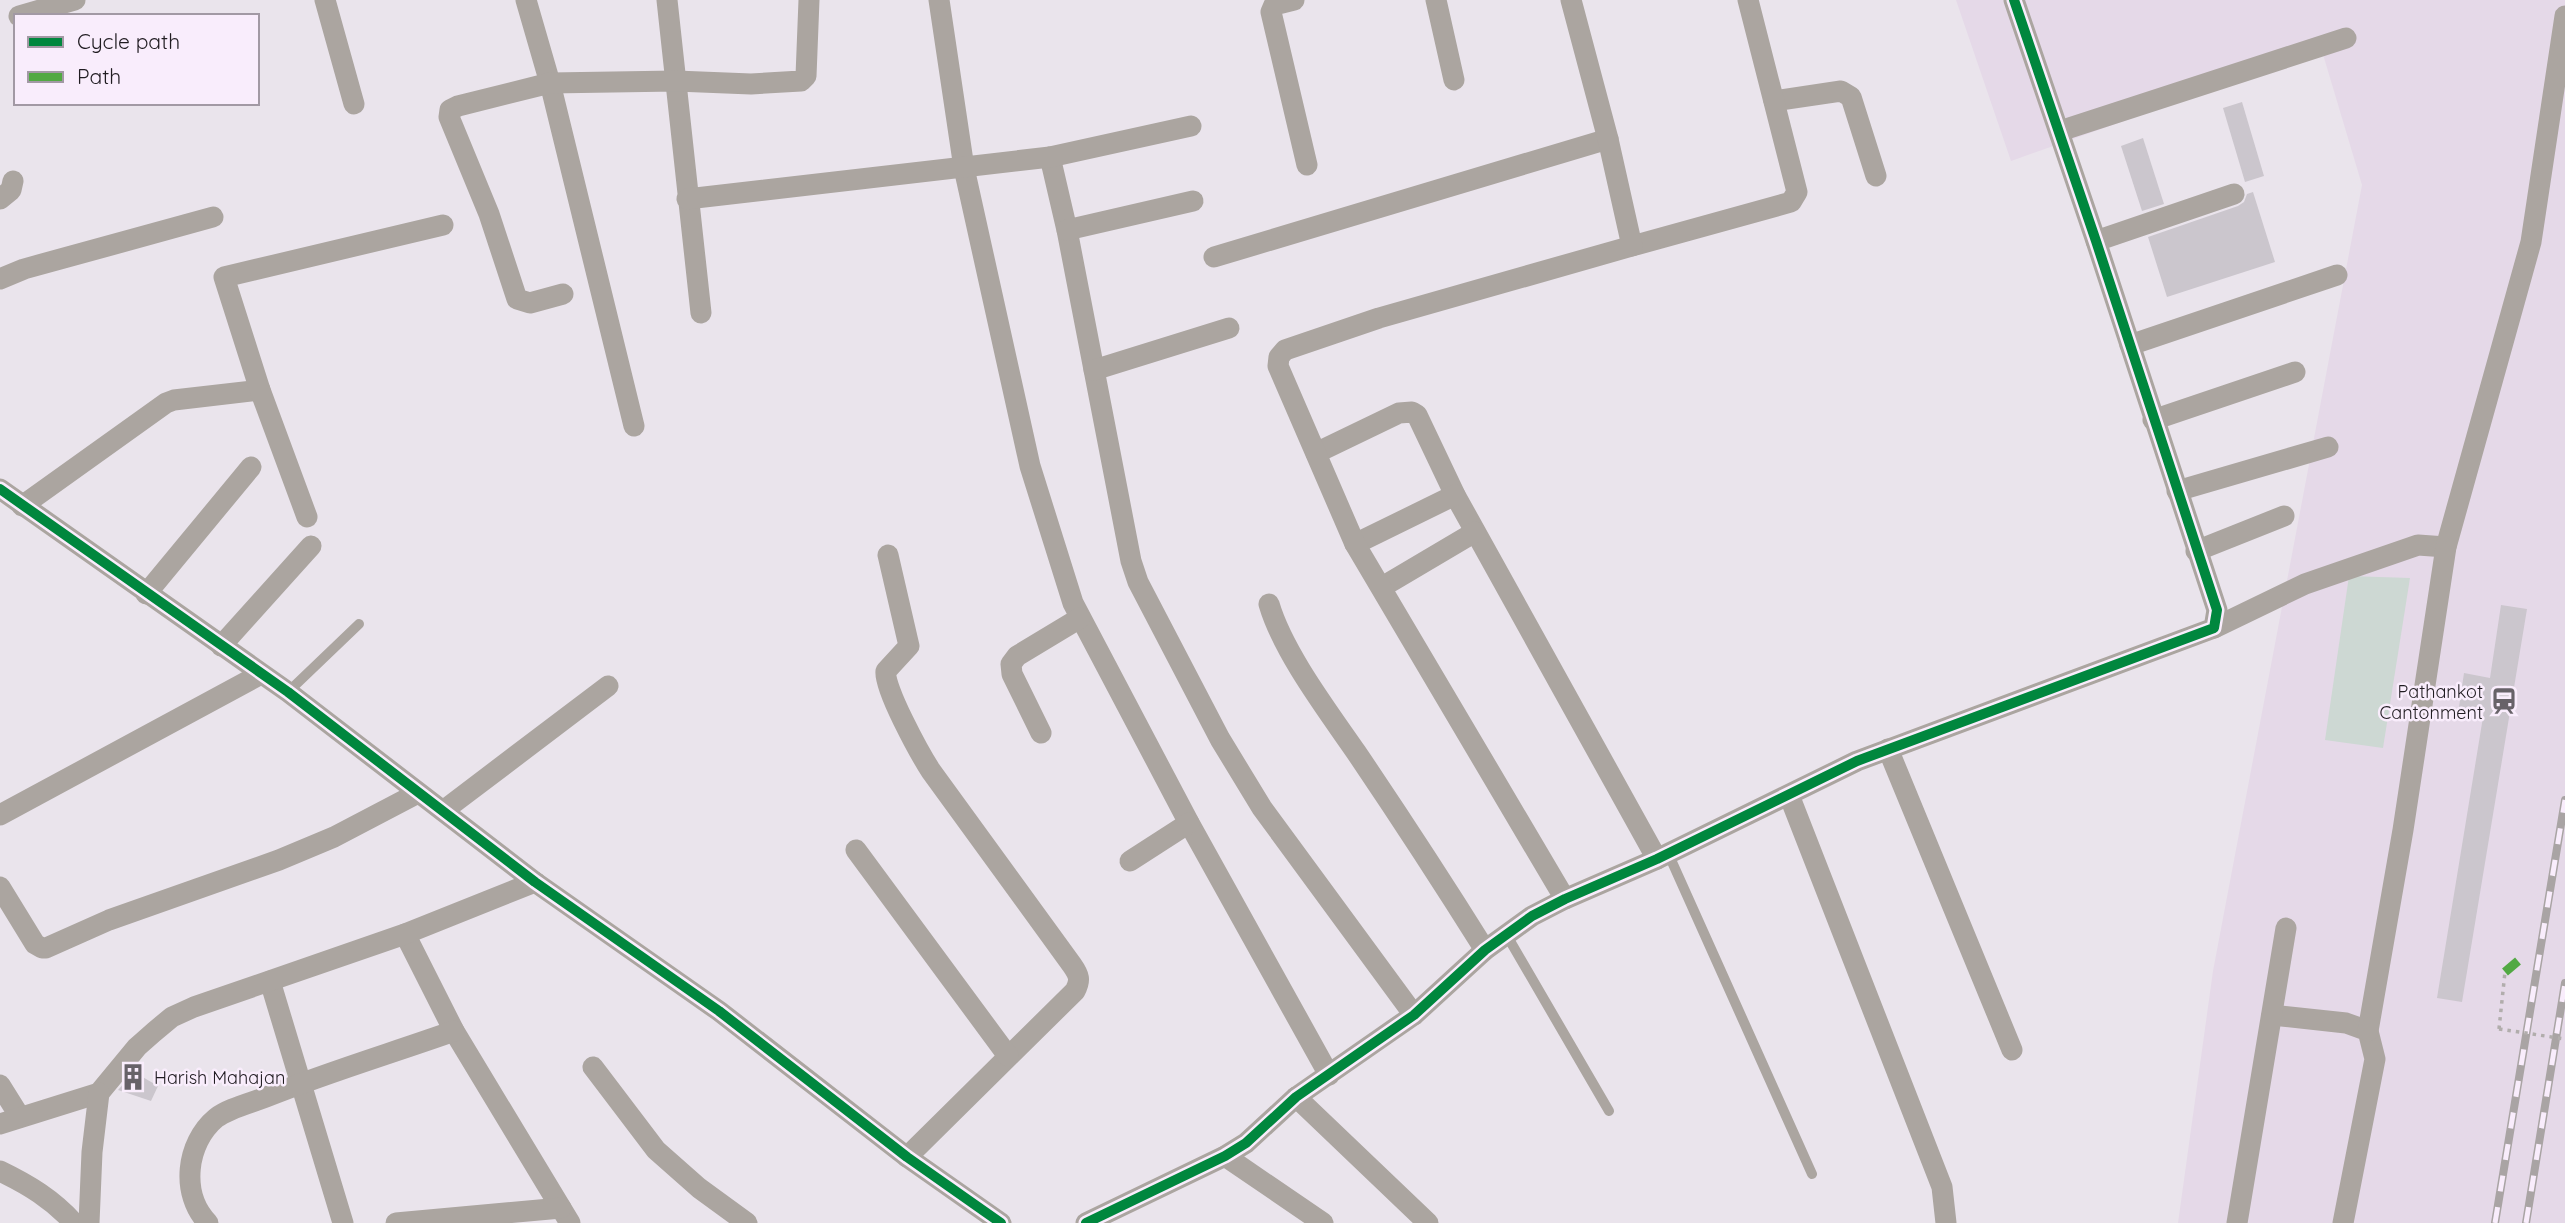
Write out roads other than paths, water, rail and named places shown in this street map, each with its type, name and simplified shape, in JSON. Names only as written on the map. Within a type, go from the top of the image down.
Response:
[{"type":"street","points":[[25,14],[75,0]]},
{"type":"street","points":[[325,0],[354,104]]},
{"type":"street","points":[[527,0],[635,426]]},
{"type":"street","points":[[667,0],[701,313]]},
{"type":"street","points":[[563,294],[530,303],[516,299],[489,214],[449,117],[450,110],[550,83],[676,81],[751,84],[801,81],[806,76],[809,0]]},
{"type":"street","points":[[939,0],[964,168],[1030,466],[1062,571],[1080,618],[1189,823],[1329,1075]]},
{"type":"street","points":[[1294,0],[1274,5],[1271,12],[1307,165]]},
{"type":"street","points":[[1436,0],[1454,80]]},
{"type":"street","points":[[1571,0],[1608,139],[1632,246]]},
{"type":"street","points":[[1565,899],[1355,544],[1278,366],[1279,357],[1285,350],[1379,318],[1791,202],[1797,192],[1748,0]]},
{"type":"street","points":[[2014,0],[2060,131],[2217,610],[2214,628]]},
{"type":"street","points":[[2343,1223],[2375,1059],[2368,1031],[2403,830],[2446,547],[2531,242],[2565,16]]},
{"type":"street","points":[[2060,131],[2346,38]]},
{"type":"street","points":[[1773,101],[1846,92],[1851,97],[1876,176]]},
{"type":"street","points":[[687,199],[1049,157],[1191,126]]},
{"type":"street","points":[[1214,257],[1608,139]]},
{"type":"street","points":[[1049,157],[1067,230],[1131,561],[1138,582],[1220,738],[1262,808],[1414,1015]]},
{"type":"street","points":[[0,199],[11,190],[13,181]]},
{"type":"street","points":[[2096,241],[2234,194]]},
{"type":"street","points":[[1067,230],[1193,201]]},
{"type":"street","points":[[0,279],[24,269],[213,217]]},
{"type":"street","points":[[307,517],[260,390],[224,277],[443,225]]},
{"type":"street","points":[[2130,345],[2337,275]]},
{"type":"street","points":[[1094,370],[1229,328]]},
{"type":"street","points":[[2153,420],[2295,372]]},
{"type":"street","points":[[22,506],[166,403],[260,390]]},
{"type":"street","points":[[1316,453],[1399,413],[1412,412],[1417,415],[1475,532],[1662,856]]},
{"type":"street","points":[[2177,491],[2328,447]]},
{"type":"street","points":[[146,594],[251,467]]},
{"type":"street","points":[[0,489],[288,692],[536,882],[719,1011],[992,1221]]},
{"type":"street","points":[[1355,544],[1455,495]]},
{"type":"street","points":[[2196,551],[2284,516]]},
{"type":"street","points":[[1382,587],[1475,532]]},
{"type":"street","points":[[1086,1223],[1225,1156],[1246,1143],[1296,1097],[1414,1015],[1485,950],[1532,916],[1565,899],[1662,856],[1857,761],[2214,628],[2305,584],[2418,545],[2446,547]]},
{"type":"street","points":[[221,646],[311,546]]},
{"type":"street","points":[[888,555],[909,646],[888,668],[885,675],[912,738],[931,771],[1079,975],[1080,983],[907,1157]]},
{"type":"street","points":[[1269,604],[1273,619],[1310,684],[1485,950]]},
{"type":"street","points":[[1041,733],[1012,674],[1013,661],[1080,618]]},
{"type":"street","points":[[0,815],[261,674]]},
{"type":"street","points":[[443,811],[608,686]]},
{"type":"street","points":[[1888,749],[2012,1050]]},
{"type":"street","points":[[0,887],[35,944],[42,948],[109,920],[324,841],[418,793]]},
{"type":"street","points":[[1789,795],[1942,1187],[1946,1223]]},
{"type":"street","points":[[1130,861],[1189,823]]},
{"type":"street","points":[[856,850],[1008,1056]]},
{"type":"street","points":[[89,1223],[92,1152],[99,1093],[137,1047],[172,1017],[405,934],[536,882]]},
{"type":"street","points":[[2237,1223],[2286,928]]},
{"type":"street","points":[[396,1223],[566,1216],[454,1031],[405,934]]},
{"type":"street","points":[[270,981],[343,1223]]},
{"type":"street","points":[[2272,1014],[2346,1023],[2368,1031]]},
{"type":"street","points":[[208,1223],[198,1212],[191,1193],[190,1164],[197,1141],[218,1116],[299,1084],[454,1031]]},
{"type":"street","points":[[593,1067],[656,1150],[699,1188],[747,1223]]},
{"type":"street","points":[[0,1085],[20,1117]]},
{"type":"street","points":[[0,1124],[99,1093]]},
{"type":"street","points":[[1296,1097],[1429,1223]]},
{"type":"street","points":[[1225,1156],[1322,1223]]},
{"type":"street","points":[[0,1171],[32,1186],[55,1203],[74,1223]]},
{"type":"lane","points":[[288,692],[359,624]]},
{"type":"lane","points":[[1662,856],[1812,1174]]},
{"type":"lane","points":[[1506,934],[1609,1111]]},
{"type":"railway","points":[[2495,1223],[2565,800]]},
{"type":"railway","points":[[2526,1223],[2565,983]]},
{"type":"place","name":"Pathankot Cantonment","points":[[2504,701]]},
{"type":"place","name":"Harish Mahajan","points":[[133,1077]]}]
